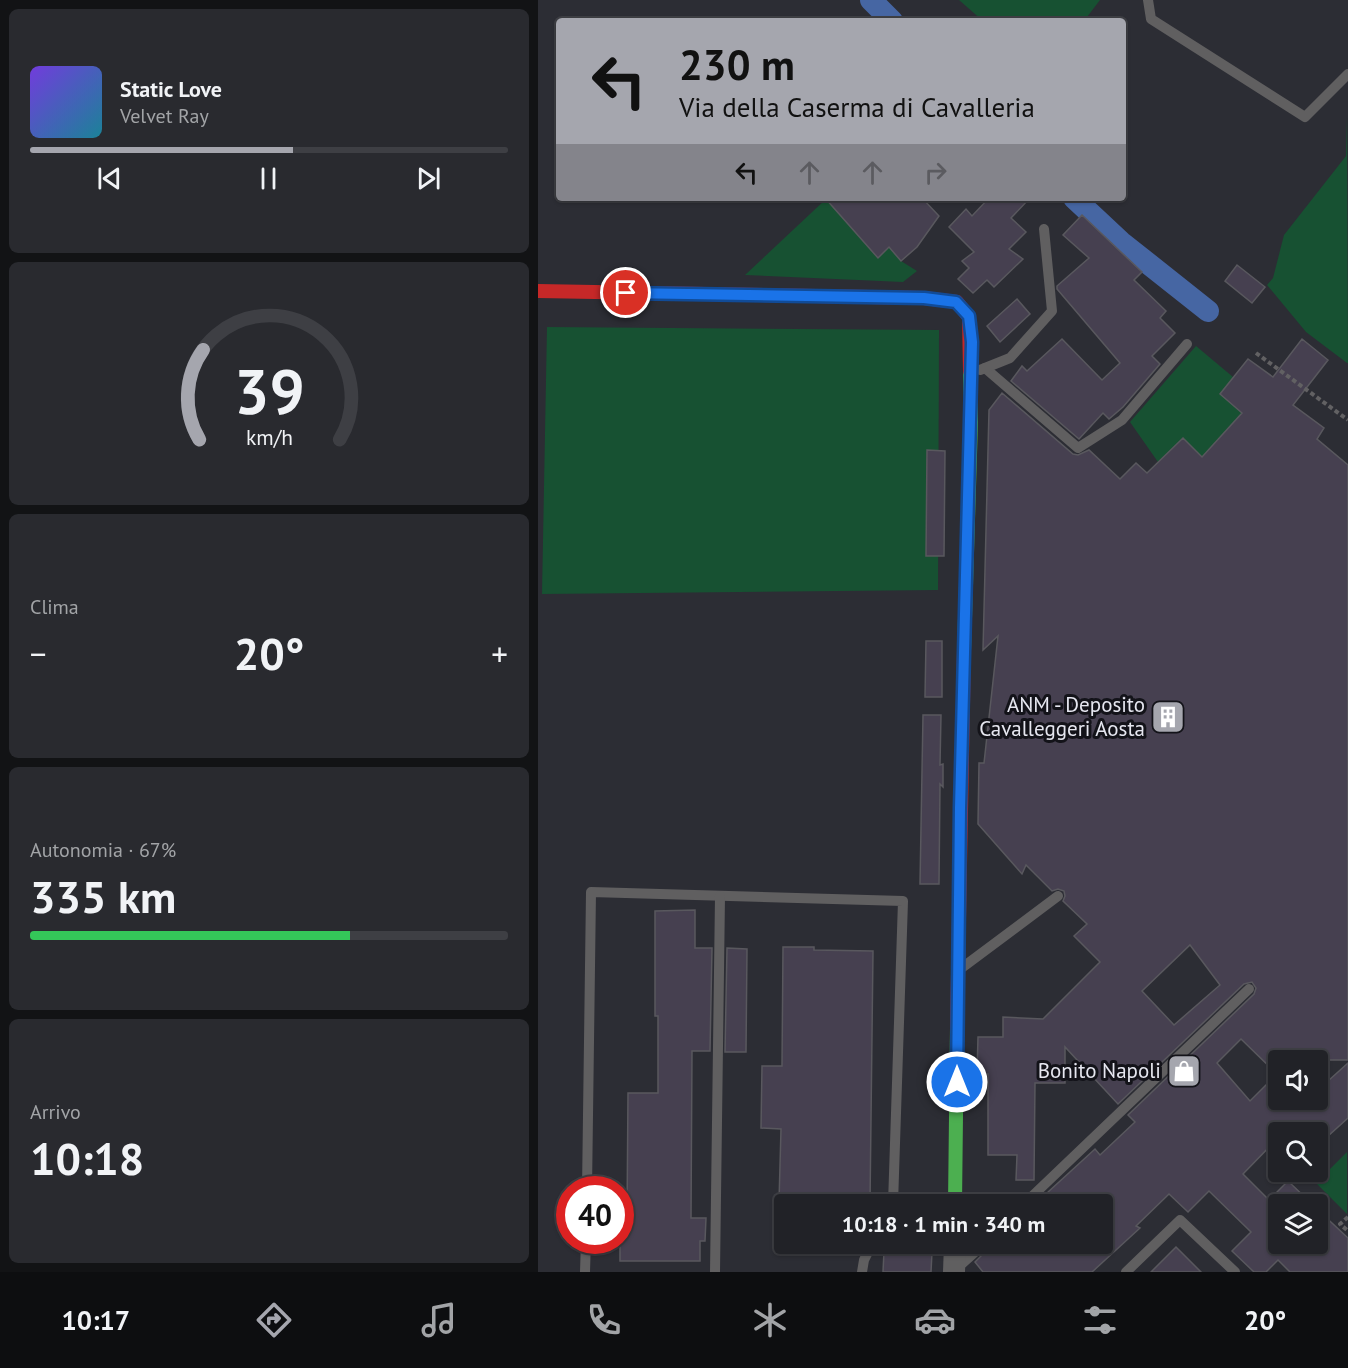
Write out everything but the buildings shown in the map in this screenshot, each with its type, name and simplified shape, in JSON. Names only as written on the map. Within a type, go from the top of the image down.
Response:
[{"type":"street","points":[[538,291],[924,298],[956,302],[969,316],[972,373],[960,808],[955,1194]]},
{"type":"street","points":[[954,1272],[955,1254]]},
{"type":"lane","points":[[1148,0],[1151,20],[1305,117],[1348,74]]},
{"type":"lane","points":[[972,373],[1010,358],[1052,311],[1044,229]]},
{"type":"lane","points":[[985,368],[1078,448],[1122,420],[1187,344]]},
{"type":"lane","points":[[586,1176],[590,892],[903,901],[893,1194]]},
{"type":"lane","points":[[715,1272],[720,896]]},
{"type":"lane","points":[[958,971],[1058,896]]},
{"type":"lane","points":[[1034,1194],[1249,989]]},
{"type":"lane","points":[[1126,1272],[1180,1220],[1235,1272]]},
{"type":"lane","points":[[585,1272],[586,1254]]},
{"type":"lane","points":[[862,1272],[867,1254]]},
{"type":"lane","points":[[954,1272],[973,1254]]},
{"type":"path","points":[[1256,353],[1348,420]]},
{"type":"path","points":[[1348,1217],[1340,1224],[1348,1231]]},
{"type":"green space","points":[[959,0],[1100,0],[1086,18],[980,18]]},
{"type":"green space","points":[[1347,117],[1348,363],[1306,332],[1267,285],[1273,278],[1284,235],[1346,156]]},
{"type":"green space","points":[[824,201],[828,201],[877,257],[889,247],[901,261],[917,271],[903,282],[745,275]]},
{"type":"green space","points":[[547,327],[939,330],[938,590],[542,594]]},
{"type":"green space","points":[[1196,346],[1233,377],[1242,413],[1200,460],[1183,438],[1158,462],[1130,422]]},
{"type":"green space","points":[[1347,1152],[1347,1214],[1316,1183],[1328,1182],[1328,1171]]},
{"type":"waterway","points":[[871,0],[889,18]]},
{"type":"waterway","points":[[1077,201],[1121,242],[1208,311]]},
{"type":"traffic: fast","points":[[964,651],[971,422],[970,371]]},
{"type":"traffic: fast","points":[[955,1194],[957,1028]]},
{"type":"traffic: jam","points":[[538,291],[924,298],[957,302],[969,317],[970,371]]},
{"type":"traffic: jam","points":[[957,1028],[964,651]]},
{"type":"place","name":"ANM - Deposito Cavalleggeri Aosta","points":[[1168,717]]},
{"type":"place","name":"Bonito Napoli","points":[[1184,1071]]},
{"type":"route","points":[[626,293],[744,293],[924,298],[956,302],[969,316],[972,342],[971,422],[960,808],[957,1082]]}]
